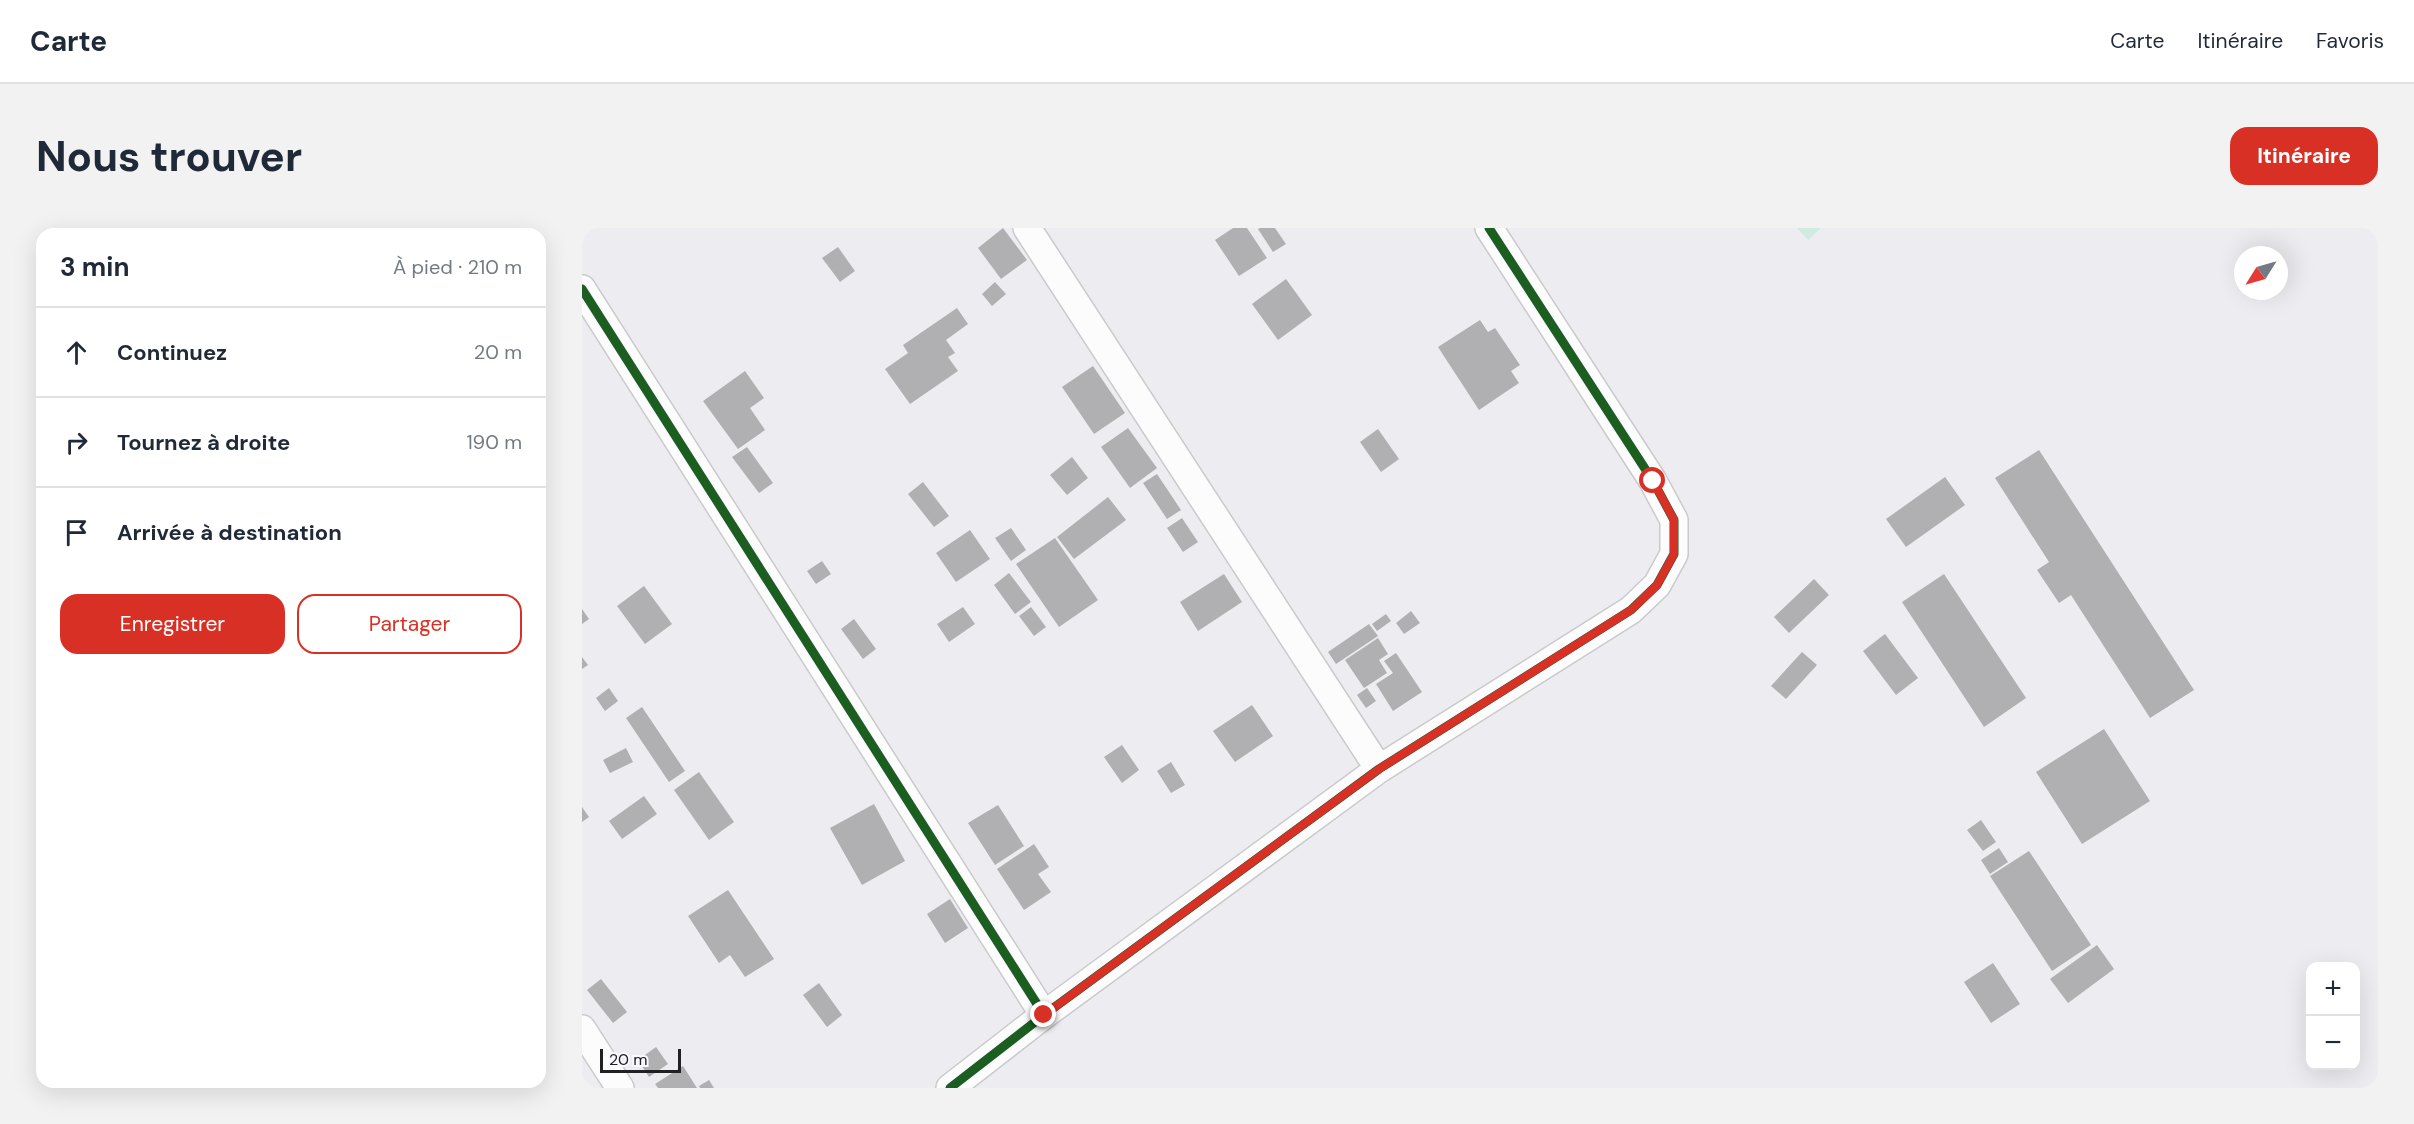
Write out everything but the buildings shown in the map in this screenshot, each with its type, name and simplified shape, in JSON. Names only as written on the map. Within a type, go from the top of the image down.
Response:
[{"type":"street","points":[[1027,228],[1379,769]]},
{"type":"street","points":[[950,1088],[1044,1015],[1379,769],[1631,610],[1657,585],[1674,554],[1674,520],[1653,481],[1489,228]]},
{"type":"street","points":[[582,289],[1044,1015]]},
{"type":"street","points":[[582,1029],[620,1088]]},
{"type":"green space","points":[[1797,228],[1821,228],[1808,240]]},
{"type":"cycle path","points":[[950,1088],[1044,1015],[1379,769],[1631,610],[1657,585],[1674,554],[1674,520],[1653,481],[1489,228]]},
{"type":"cycle path","points":[[582,289],[1044,1015]]},
{"type":"route","points":[[1044,1015],[1379,769],[1631,610],[1657,585],[1674,554],[1674,520],[1653,481]]}]
